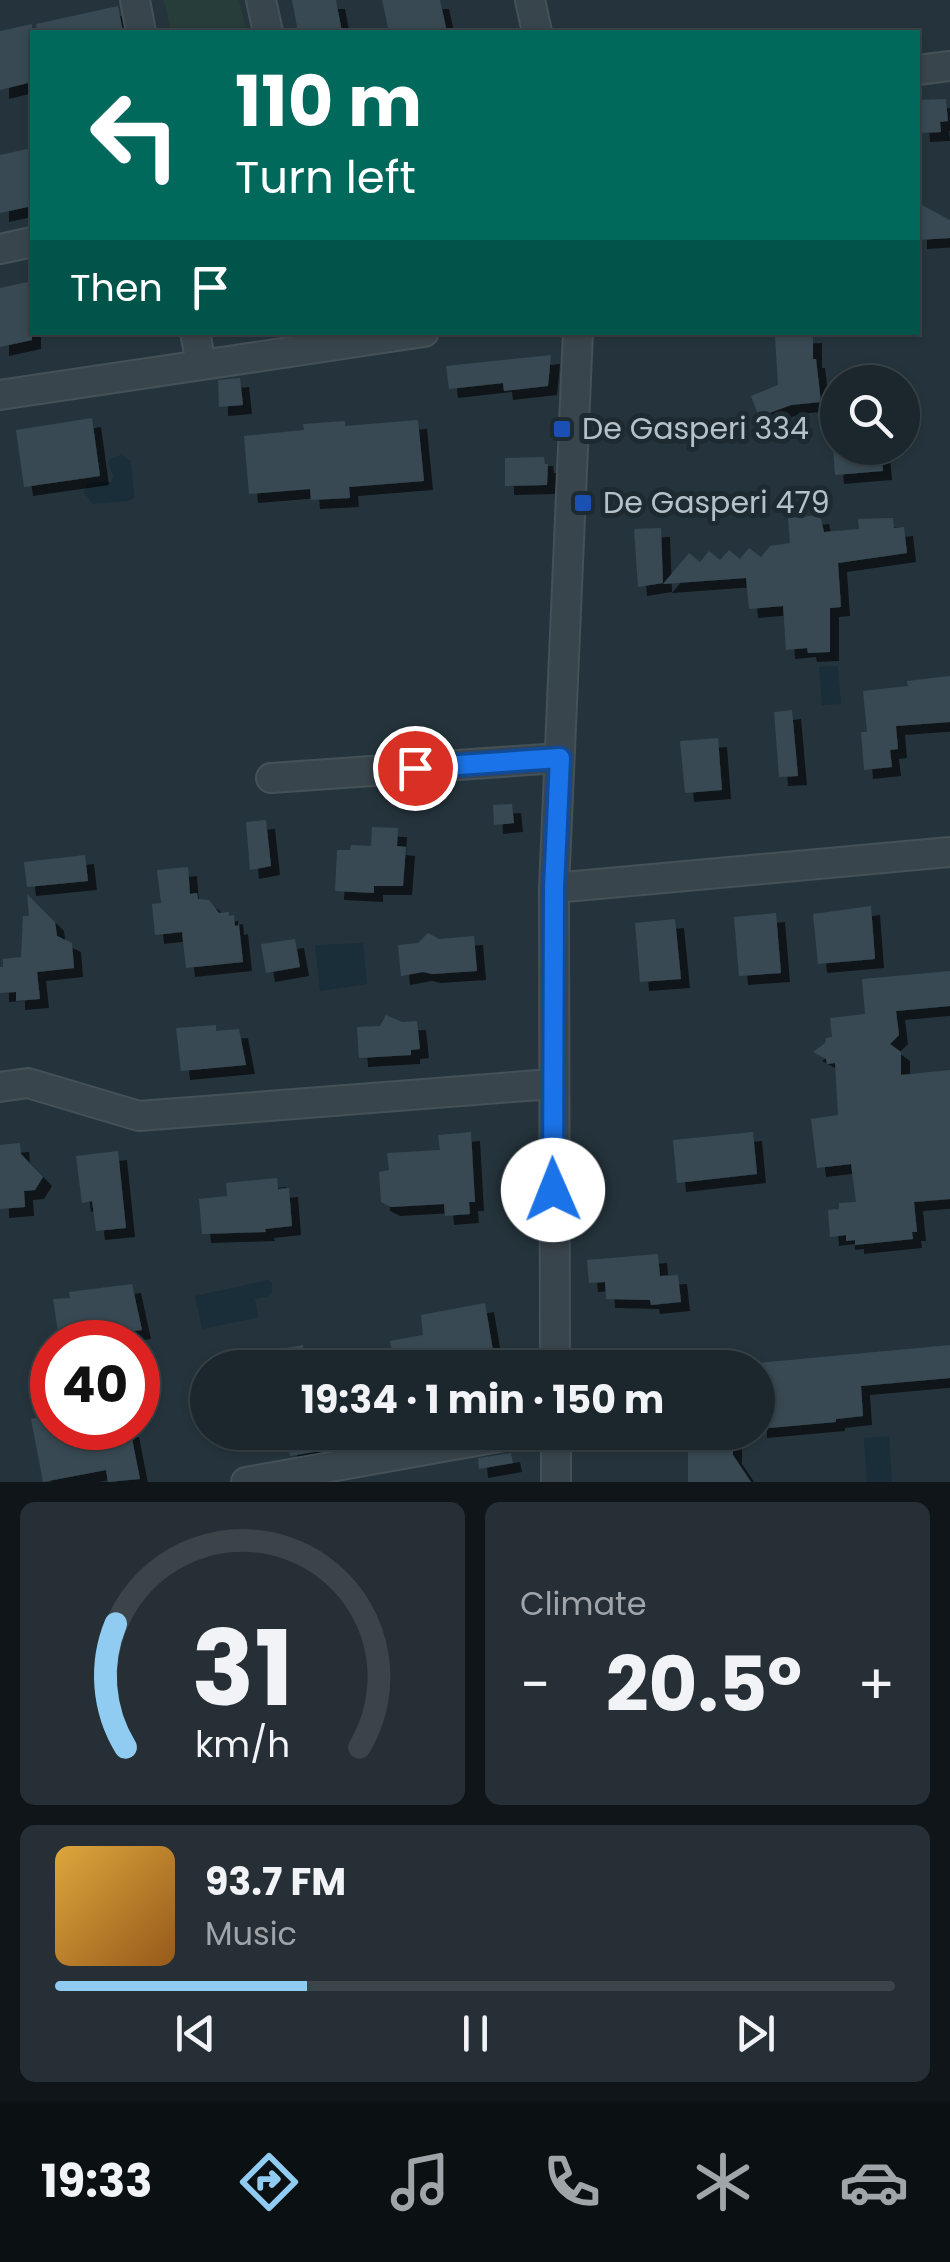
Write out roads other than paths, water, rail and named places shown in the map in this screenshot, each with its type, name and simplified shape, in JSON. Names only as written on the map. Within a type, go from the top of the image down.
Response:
[{"type":"street","points":[[134,0],[141,30]]},
{"type":"street","points":[[261,0],[268,30]]},
{"type":"street","points":[[530,0],[537,30]]},
{"type":"street","points":[[920,70],[950,66]]},
{"type":"street","points":[[0,249],[30,242]]},
{"type":"street","points":[[196,335],[201,364]]},
{"type":"street","points":[[0,395],[403,335]]},
{"type":"street","points":[[555,1350],[554,888],[578,335]]},
{"type":"street","points":[[271,778],[560,758]]},
{"type":"street","points":[[554,888],[950,852]]},
{"type":"street","points":[[0,1087],[28,1083],[139,1116],[552,1084]]},
{"type":"street","points":[[246,1482],[426,1450]]},
{"type":"street","points":[[556,1450],[556,1482]]},
{"type":"water","points":[[121,455],[131,461],[134,498],[93,504],[84,493],[88,482],[112,482],[108,463]]},
{"type":"water","points":[[838,666],[841,704],[822,705],[819,667]]},
{"type":"water","points":[[363,943],[367,984],[320,991],[315,945]]},
{"type":"water","points":[[268,1280],[272,1292],[268,1297],[255,1299],[256,1318],[202,1329],[195,1296]]},
{"type":"water","points":[[889,1436],[892,1482],[867,1482],[864,1438]]},
{"type":"place","name":"De Gasperi 334","points":[[562,429]]},
{"type":"place","name":"De Gasperi 479","points":[[583,503]]}]
